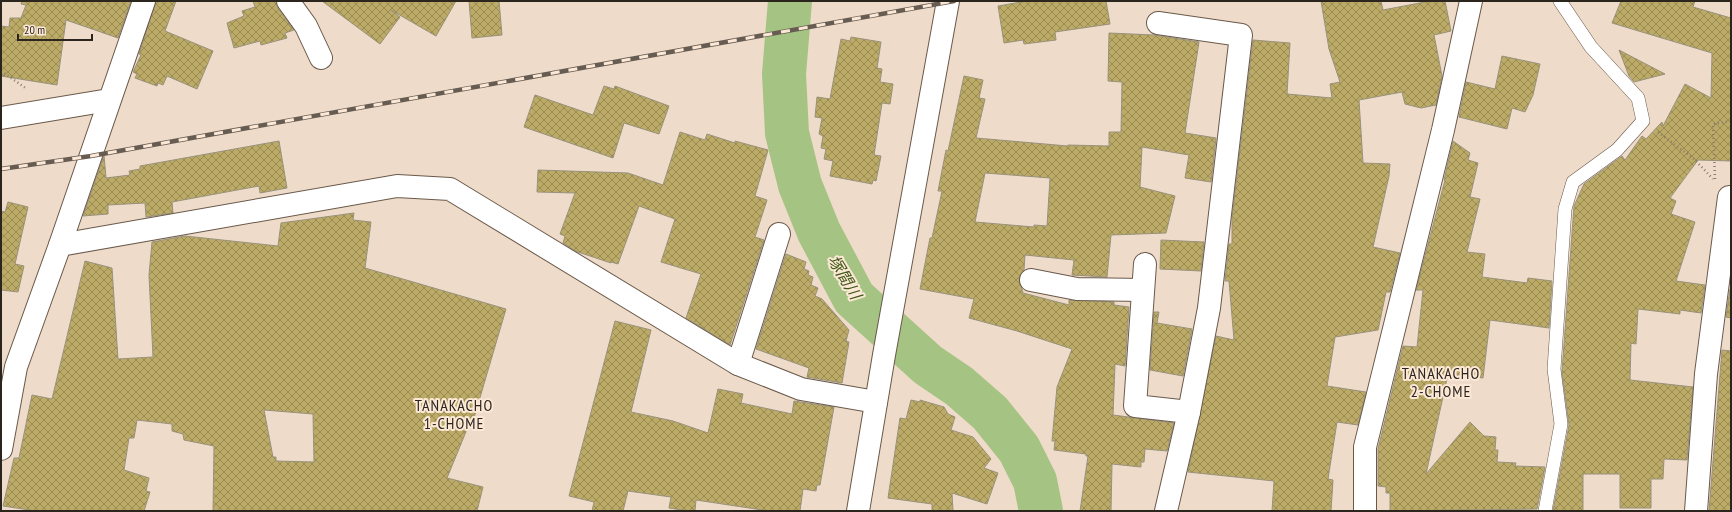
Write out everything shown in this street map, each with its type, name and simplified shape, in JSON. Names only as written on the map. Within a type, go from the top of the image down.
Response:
[{"type":"street","points":[[1,449],[16,367],[60,245],[144,1]]},
{"type":"street","points":[[288,1],[306,26],[321,58]]},
{"type":"street","points":[[858,511],[894,296],[948,1]]},
{"type":"street","points":[[1365,511],[1365,447],[1443,130],[1471,1]]},
{"type":"street","points":[[1158,23],[1241,35],[1209,308],[1189,412],[1166,511]]},
{"type":"street","points":[[1,118],[109,100]]},
{"type":"street","points":[[60,245],[396,186],[450,189],[738,364],[800,389],[876,402]]},
{"type":"street","points":[[1696,511],[1706,374],[1729,197],[1731,197]]},
{"type":"street","points":[[738,364],[779,234]]},
{"type":"street","points":[[1145,264],[1135,406],[1189,412]]},
{"type":"street","points":[[1031,280],[1077,289],[1143,290]]},
{"type":"lane","points":[[1545,511],[1561,424],[1554,370],[1565,209],[1573,182],[1617,150],[1643,121],[1638,98],[1591,47],[1560,1]]},
{"type":"path","points":[[1643,121],[1694,159],[1715,182],[1713,124],[1731,121]]},
{"type":"building","points":[[22,1],[131,1],[118,38],[66,20],[57,85],[1,76],[1,26],[9,27],[10,18],[21,18],[26,5],[21,4]]},
{"type":"building","points":[[156,1],[176,1],[165,31],[213,51],[197,89],[167,76],[163,85],[158,83],[157,86],[135,78],[137,74],[133,72],[141,55],[139,54]]},
{"type":"building","points":[[253,1],[276,1],[278,8],[294,30],[285,33],[287,38],[261,45],[260,41],[234,48],[227,23],[244,16],[242,11],[255,7]]},
{"type":"building","points":[[322,1],[456,1],[436,36],[391,10],[400,17],[380,44]]},
{"type":"building","points":[[469,1],[499,1],[502,35],[472,38]]},
{"type":"building","points":[[1027,1],[1106,1],[1110,24],[1055,32],[1056,40],[1024,44],[1023,40],[1004,43],[998,6]]},
{"type":"building","points":[[1321,1],[1381,1],[1383,10],[1430,1],[1445,1],[1451,31],[1434,35],[1442,76],[1436,105],[1421,108],[1405,104],[1402,92],[1359,100],[1363,163],[1390,164],[1389,176],[1373,247],[1400,253],[1390,292],[1386,292],[1378,330],[1335,337],[1327,386],[1366,392],[1358,425],[1337,422],[1328,479],[1333,480],[1331,511],[1272,511],[1274,481],[1188,472],[1216,336],[1234,340],[1229,281],[1225,281],[1229,244],[1232,244],[1232,218],[1253,40],[1290,43],[1287,94],[1332,98],[1330,84],[1340,82],[1329,49]]},
{"type":"building","points":[[1621,1],[1695,1],[1693,7],[1731,18],[1731,161],[1698,160],[1670,198],[1676,201],[1671,214],[1695,222],[1676,281],[1705,285],[1701,313],[1680,310],[1680,314],[1638,309],[1636,344],[1631,343],[1630,380],[1693,387],[1687,460],[1664,459],[1663,479],[1651,479],[1651,508],[1620,508],[1620,474],[1583,474],[1583,511],[1553,511],[1569,425],[1562,372],[1574,206],[1584,184],[1622,156],[1625,160],[1642,136],[1646,139],[1662,122],[1663,126],[1685,84],[1711,98],[1712,53],[1612,23]]},
{"type":"building","points":[[1109,33],[1154,35],[1199,42],[1185,133],[1216,138],[1211,182],[1185,178],[1189,155],[1142,147],[1140,187],[1175,196],[1166,233],[1111,235],[1107,277],[1072,275],[1074,260],[1025,255],[1024,270],[1019,278],[1023,293],[1069,305],[1069,300],[1114,302],[1114,305],[1129,307],[1125,366],[1115,364],[1113,415],[1174,423],[1167,451],[1145,449],[1144,462],[1141,462],[1141,467],[1112,464],[1111,511],[1080,511],[1088,456],[1086,456],[1086,454],[1054,450],[1055,441],[1052,441],[1057,387],[1072,349],[1017,331],[969,318],[974,299],[920,289],[930,238],[932,238],[942,191],[938,191],[946,150],[948,151],[964,76],[983,80],[979,98],[985,99],[976,138],[1068,146],[1109,146],[1109,132],[1121,132],[1122,82],[1108,81]],"holes":[[[985,173],[1050,178],[1047,226],[1034,225],[1034,227],[975,222]]]},
{"type":"building","points":[[851,37],[881,42],[877,68],[882,69],[880,82],[893,84],[890,104],[882,103],[874,155],[881,156],[876,181],[873,180],[872,184],[830,176],[833,161],[824,159],[826,149],[821,148],[823,136],[819,134],[822,118],[815,117],[817,97],[830,99],[841,39],[850,41]]},
{"type":"building","points":[[1619,50],[1665,74],[1634,82],[1629,76]]},
{"type":"building","points":[[1502,56],[1540,64],[1533,95],[1525,112],[1512,108],[1507,129],[1459,117],[1466,82],[1495,89]]},
{"type":"building","points":[[604,86],[614,89],[615,86],[669,106],[659,134],[624,123],[613,158],[524,127],[535,95],[593,115]]},
{"type":"building","points":[[680,132],[705,140],[707,134],[735,143],[735,141],[768,150],[755,196],[767,200],[755,237],[764,240],[730,345],[686,318],[701,274],[661,262],[675,219],[639,206],[618,264],[611,263],[575,251],[563,243],[565,236],[560,234],[575,193],[537,192],[538,170],[628,173],[663,185]]},
{"type":"building","points":[[279,141],[287,188],[260,193],[259,186],[172,202],[173,213],[146,217],[145,203],[108,205],[108,214],[83,216],[104,155],[106,178],[130,175],[129,171],[140,169],[140,166]]},
{"type":"building","points":[[1453,141],[1470,153],[1468,160],[1478,163],[1470,197],[1480,199],[1467,252],[1485,254],[1482,277],[1527,283],[1528,278],[1552,281],[1549,328],[1490,320],[1483,378],[1448,374],[1426,474],[1470,422],[1484,436],[1496,437],[1495,450],[1498,450],[1497,462],[1516,463],[1515,466],[1545,467],[1537,509],[1390,511],[1390,493],[1386,493],[1386,487],[1378,486],[1378,449],[1403,346],[1417,347],[1423,290],[1416,290],[1445,180]]},
{"type":"building","points":[[8,202],[28,207],[15,264],[24,266],[18,292],[1,290],[1,211],[5,212]]},
{"type":"building","points":[[354,213],[353,220],[371,222],[365,268],[506,309],[474,418],[472,417],[447,478],[483,487],[477,511],[213,511],[214,446],[184,440],[183,434],[172,431],[172,424],[137,420],[134,438],[129,438],[124,470],[149,478],[146,491],[150,492],[144,511],[36,511],[3,506],[14,458],[19,458],[32,395],[52,399],[85,261],[112,268],[118,359],[153,357],[149,275],[152,242],[185,236],[278,246],[281,223]],"holes":[[[264,410],[313,414],[314,462],[276,461],[276,457],[273,457]]]},
{"type":"building","points":[[1161,240],[1204,242],[1201,271],[1160,269]]},
{"type":"building","points":[[786,254],[806,262],[804,269],[809,271],[808,275],[813,277],[811,285],[818,288],[815,296],[822,299],[849,330],[846,341],[849,342],[842,383],[807,377],[809,368],[756,349]]},
{"type":"building","points":[[1731,289],[1731,318],[1726,317]]},
{"type":"building","points":[[1154,312],[1159,312],[1157,323],[1192,329],[1183,376],[1150,370]]},
{"type":"building","points":[[615,321],[651,330],[631,412],[673,421],[708,433],[718,389],[743,394],[741,403],[792,414],[794,401],[834,407],[820,485],[817,485],[816,491],[803,489],[800,511],[769,511],[696,500],[695,511],[688,511],[669,508],[671,497],[628,491],[623,511],[592,511],[594,502],[569,496]]},
{"type":"building","points":[[1722,350],[1731,351],[1731,511],[1709,511]]},
{"type":"building","points":[[911,400],[920,402],[920,400],[944,407],[948,414],[955,417],[951,430],[973,437],[991,459],[984,468],[998,473],[987,504],[952,493],[953,511],[932,511],[932,504],[888,498],[900,418],[906,419]]},
{"type":"waterway","name":"塚間川","points":[[790,1],[784,74],[787,133],[800,185],[819,232],[854,298],[928,365],[959,386],[990,413],[1019,449],[1035,481],[1041,511]]},
{"type":"railway","points":[[1,169],[91,156],[954,1]]},
{"type":"district","name":"TANAKACHO 2-CHOME","points":[[1441,382]]},
{"type":"district","name":"TANAKACHO 1-CHOME","points":[[454,414]]}]
